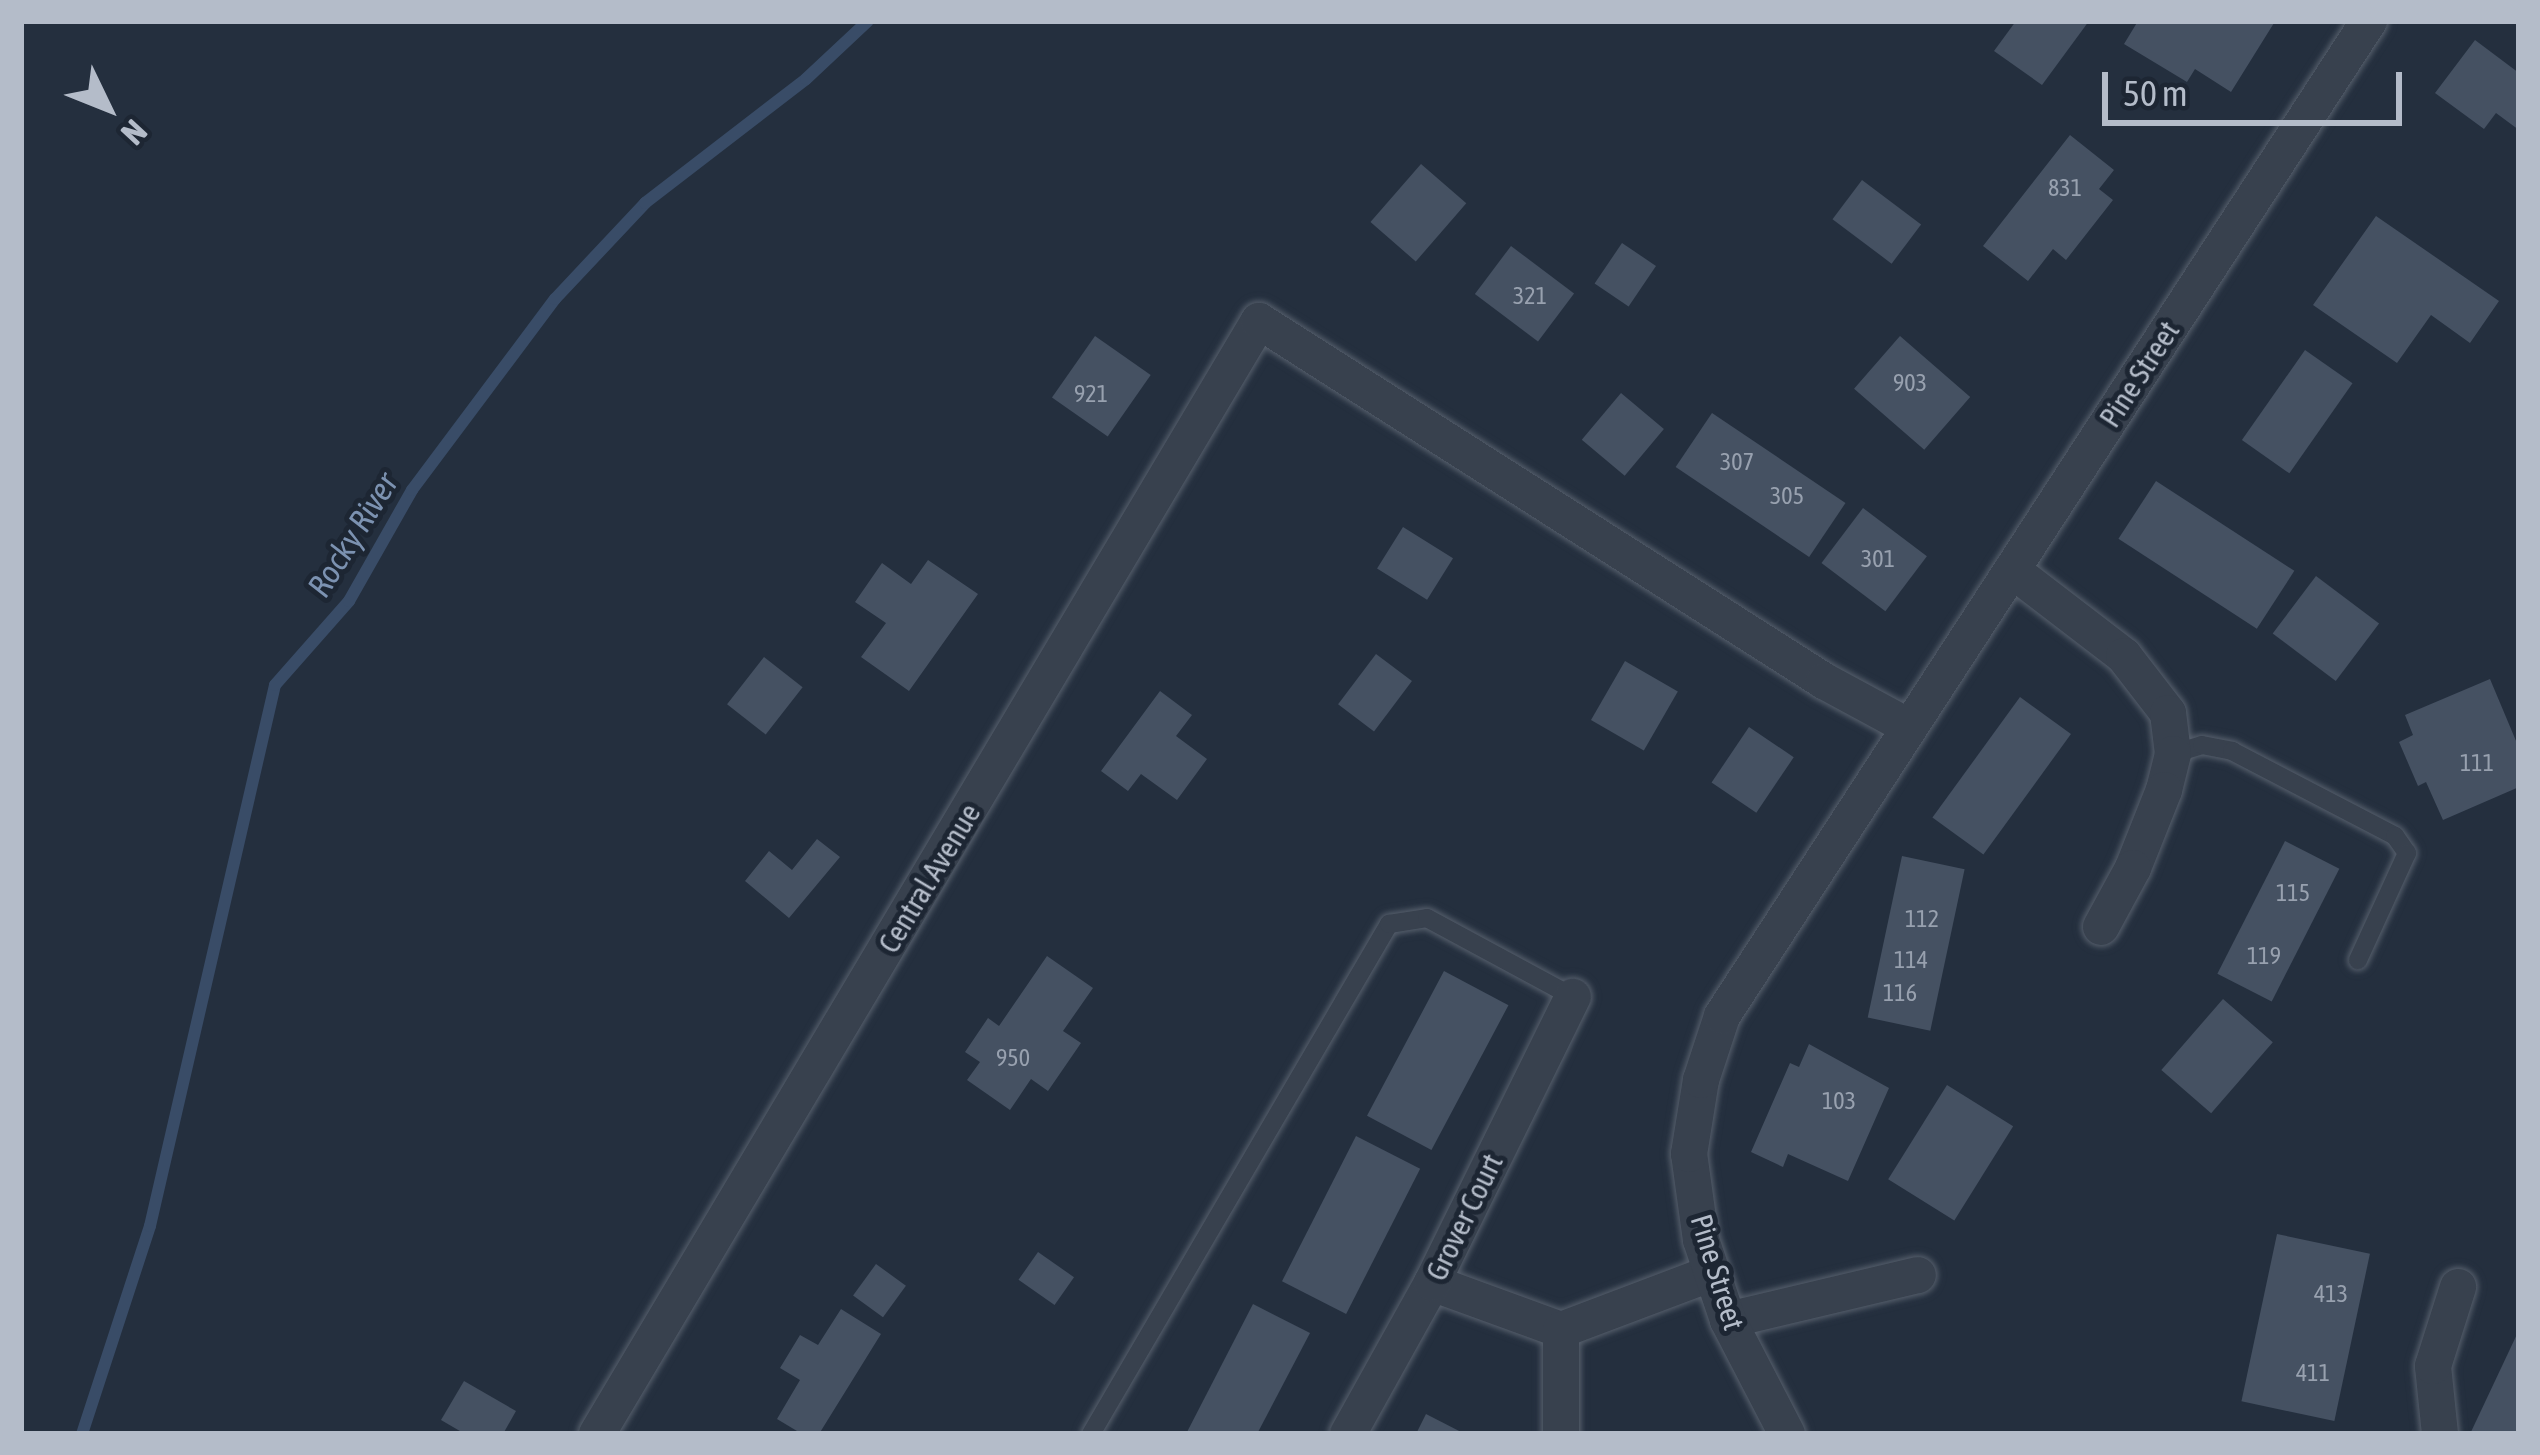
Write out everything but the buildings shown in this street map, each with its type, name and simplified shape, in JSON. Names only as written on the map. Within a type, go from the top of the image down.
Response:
[{"type":"street","name":"Pine Street","points":[[1786,1434],[1728,1320],[1701,1240],[1689,1154],[1701,1080],[1721,1016],[2369,21]]},
{"type":"street","name":"Central Avenue","points":[[597,1434],[1259,321],[1784,656],[1909,728]]},
{"type":"street","points":[[2012,570],[2124,656],[2168,713],[2173,754],[2133,868],[2101,928]]},
{"type":"street","name":"Grover Court","points":[[1348,1434],[1432,1283],[1573,997]]},
{"type":"street","points":[[1432,1283],[1561,1330],[1712,1273]]},
{"type":"street","points":[[1728,1320],[1918,1275]]},
{"type":"street","points":[[2440,1434],[2433,1366],[2458,1287]]},
{"type":"street","points":[[1561,1330],[1562,1434]]},
{"type":"lane","points":[[2173,754],[2202,746],[2232,751],[2395,836],[2407,854],[2358,960]]},
{"type":"lane","points":[[1091,1434],[1389,925],[1427,918],[1573,997]]},
{"type":"waterway","name":"Rocky River","points":[[82,1434],[150,1226],[275,685],[349,601],[412,490],[555,299],[645,203],[806,79],[868,21]]}]
